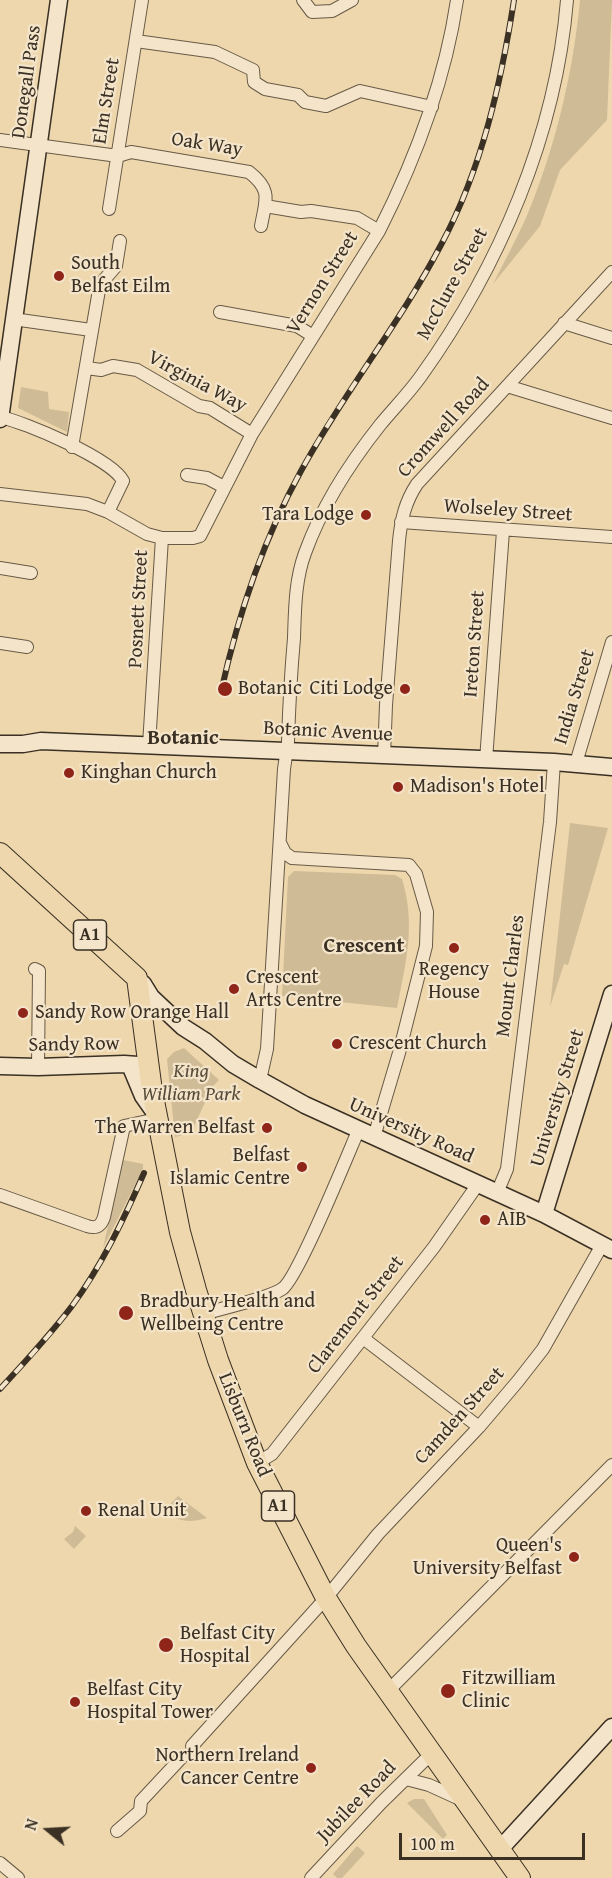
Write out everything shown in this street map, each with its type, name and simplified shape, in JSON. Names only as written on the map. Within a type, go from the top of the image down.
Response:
[{"type":"main road","name":"A1","points":[[0,853],[140,981]]},
{"type":"main road","name":"Lisburn Road","points":[[140,981],[139,1067],[157,1118],[180,1232],[203,1314],[257,1463],[326,1598],[388,1691],[520,1878]]},
{"type":"street","name":"Donegall Pass","points":[[0,418],[59,0]]},
{"type":"street","name":"Elm Street","points":[[109,209],[141,0]]},
{"type":"street","points":[[303,0],[312,12],[332,11],[352,0]]},
{"type":"street","name":"Vernon Street","points":[[162,538],[200,536],[252,434],[379,231],[413,160],[432,107],[450,43],[457,0]]},
{"type":"street","name":"McClure Street","points":[[260,1080],[267,1049],[297,587],[304,555],[330,497],[379,426],[419,379],[441,347],[464,311],[503,235],[528,171],[549,103],[559,59],[567,0]]},
{"type":"street","points":[[136,42],[215,52],[253,70],[254,82],[265,89],[298,95],[305,102],[326,106],[360,91],[432,107]]},
{"type":"street","name":"Oak Way","points":[[0,140],[118,156],[131,152],[249,172],[262,182],[266,198],[261,226]]},
{"type":"street","points":[[265,206],[357,218],[379,231]]},
{"type":"street","points":[[72,447],[99,290],[116,266],[120,241]]},
{"type":"street","name":"Cromwell Road","points":[[384,756],[401,522],[408,498],[417,484],[612,272]]},
{"type":"street","points":[[220,312],[297,326],[313,336]]},
{"type":"street","points":[[13,319],[92,330]]},
{"type":"street","points":[[564,323],[612,338]]},
{"type":"street","name":"Virginia Way","points":[[87,368],[101,370],[113,366],[137,370],[199,406],[210,408],[252,434]]},
{"type":"street","points":[[507,386],[612,418]]},
{"type":"street","points":[[0,418],[15,420],[102,462],[119,474],[123,481],[108,512]]},
{"type":"street","points":[[187,475],[207,478],[224,487]]},
{"type":"street","name":"Posnett Street","points":[[0,494],[87,504],[108,512],[147,534],[162,538],[149,745]]},
{"type":"street","name":"Wolseley Street","points":[[401,522],[502,531],[612,537]]},
{"type":"street","name":"Ireton Street","points":[[486,760],[502,531]]},
{"type":"street","points":[[0,568],[31,573]]},
{"type":"street","name":"India Street","points":[[576,763],[612,642]]},
{"type":"street","points":[[0,643],[27,647]]},
{"type":"street","name":"Botanic Avenue","points":[[0,735],[41,741]]},
{"type":"street","name":"Botanic Avenue","points":[[0,744],[41,741],[612,766]]},
{"type":"street","name":"Mount Charles","points":[[497,1193],[507,1169],[550,822],[554,762]]},
{"type":"street","points":[[203,1314],[273,1293],[288,1284],[315,1228],[366,1134],[399,1053],[426,946],[426,912],[416,874],[409,865],[292,858],[285,853],[280,842]]},
{"type":"street","points":[[280,870],[292,858]]},
{"type":"street","points":[[35,969],[39,971],[38,1067]]},
{"type":"street","name":"University Road","points":[[140,981],[155,990],[188,1020],[200,1038],[233,1064],[260,1080],[305,1105],[544,1214],[607,1247]]},
{"type":"street","name":"University Street","points":[[544,1214],[612,994]]},
{"type":"street","name":"Sandy Row","points":[[0,1066],[139,1067]]},
{"type":"street","points":[[0,1195],[94,1228],[102,1223],[104,1217],[124,1126],[157,1118]]},
{"type":"street","name":"Claremont Street","points":[[257,1463],[272,1454],[434,1247],[478,1184]]},
{"type":"street","name":"Camden Street","points":[[192,1746],[326,1598],[378,1534],[479,1427],[543,1349],[607,1247]]},
{"type":"street","points":[[363,1338],[479,1427]]},
{"type":"street","points":[[388,1691],[612,1465]]},
{"type":"street","points":[[500,1849],[612,1727]]},
{"type":"street","name":"Jubilee Road","points":[[311,1878],[432,1753]]},
{"type":"street","points":[[117,1831],[140,1812],[141,1801],[183,1756]]},
{"type":"street","points":[[406,1779],[429,1785],[467,1803]]},
{"type":"street","points":[[0,1863],[18,1878]]},
{"type":"green space","points":[[580,0],[612,0],[607,120],[560,170],[540,226],[493,284],[526,218],[546,165],[573,56]]},
{"type":"green space","points":[[21,387],[48,392],[49,409],[69,412],[67,432],[18,408]]},
{"type":"green space","points":[[570,823],[608,828],[568,965],[564,964],[550,1007]]},
{"type":"green space","points":[[294,871],[395,875],[402,879],[409,928],[397,1008],[282,996],[288,877]]},
{"type":"green space","name":"King William Park","points":[[184,1048],[219,1080],[212,1087],[191,1133],[175,1137],[167,1059],[174,1052]]},
{"type":"green space","points":[[123,1160],[143,1164],[143,1169],[103,1248]]},
{"type":"green space","points":[[178,1496],[207,1518],[195,1521],[184,1520],[163,1511]]},
{"type":"green space","points":[[75,1526],[86,1536],[74,1549],[64,1539],[73,1532]]},
{"type":"green space","points":[[414,1799],[424,1799],[447,1835],[443,1839],[407,1803]]},
{"type":"green space","points":[[357,1846],[365,1853],[342,1878],[337,1878],[333,1874]]},
{"type":"railway","points":[[221,692],[235,635],[253,578],[287,497],[335,413],[409,301],[456,214],[479,155],[488,124],[503,62],[514,0]]},
{"type":"railway","points":[[0,1389],[55,1327],[83,1290],[112,1241],[144,1173]]},
{"type":"place","name":"South Belfast Eilm","points":[[59,276]]},
{"type":"place","name":"Tara Lodge","points":[[366,515]]},
{"type":"place","name":"Botanic","points":[[225,689]]},
{"type":"place","name":"Citi Lodge","points":[[405,689]]},
{"type":"place","name":"Kinghan Church","points":[[69,773]]},
{"type":"place","name":"Madison's Hotel","points":[[398,787]]},
{"type":"place","name":"Regency House","points":[[454,948]]},
{"type":"place","name":"Crescent Arts Centre","points":[[234,989]]},
{"type":"place","name":"Sandy Row Orange Hall","points":[[23,1013]]},
{"type":"place","name":"Crescent Church","points":[[337,1044]]},
{"type":"place","name":"The Warren Belfast","points":[[267,1128]]},
{"type":"place","name":"Belfast Islamic Centre","points":[[302,1167]]},
{"type":"place","name":"AIB","points":[[485,1220]]},
{"type":"place","name":"Bradbury Health and Wellbeing Centre","points":[[126,1313]]},
{"type":"place","name":"Renal Unit","points":[[86,1511]]},
{"type":"place","name":"Queen's University Belfast","points":[[574,1557]]},
{"type":"place","name":"Belfast City Hospital","points":[[166,1645]]},
{"type":"place","name":"Fitzwilliam Clinic","points":[[448,1691]]},
{"type":"place","name":"Belfast City Hospital Tower","points":[[75,1702]]},
{"type":"place","name":"Northern Ireland Cancer Centre","points":[[311,1768]]},
{"type":"district","name":"Botanic","points":[[183,739]]},
{"type":"district","name":"Crescent","points":[[364,947]]}]
